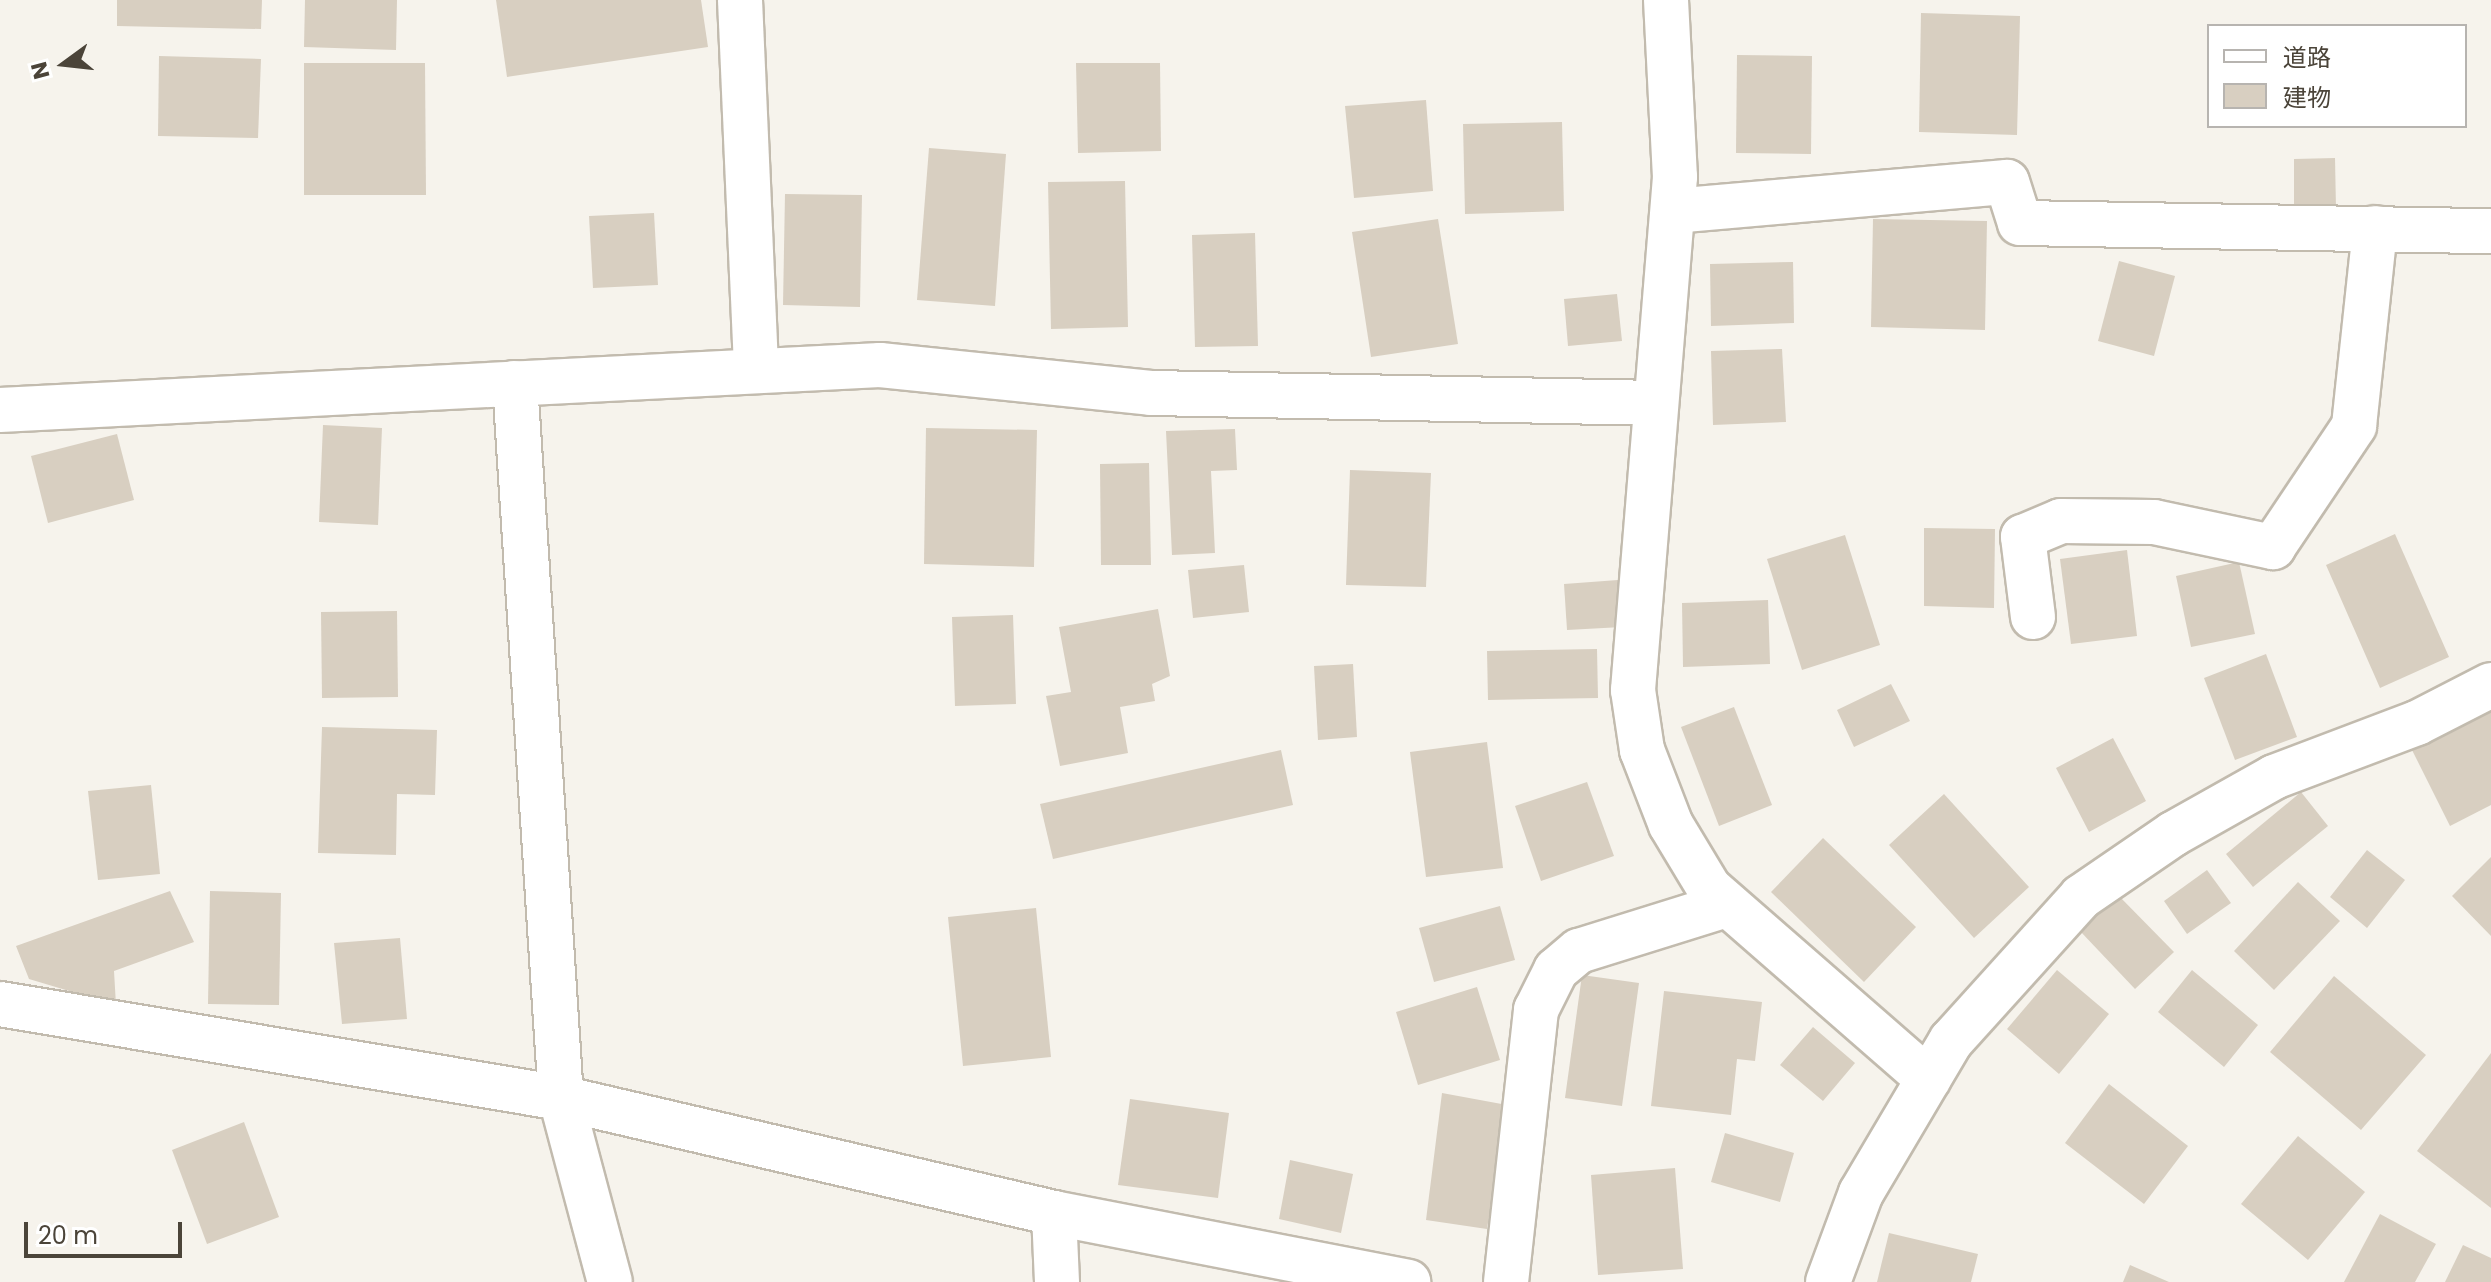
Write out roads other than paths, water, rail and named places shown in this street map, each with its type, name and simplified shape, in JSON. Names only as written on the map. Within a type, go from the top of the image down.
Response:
[{"type":"street","points":[[740,0],[756,371]]},
{"type":"street","points":[[1666,0],[1675,177],[1633,690],[1642,750],[1671,825],[1709,888],[1928,1079]]},
{"type":"street","points":[[1673,211],[2007,182],[2020,223],[2491,231]]},
{"type":"street","points":[[2033,617],[2023,537],[2061,521],[2154,522],[2273,547],[2354,426],[2375,228]]},
{"type":"street","points":[[0,410],[880,365],[1151,393],[1656,403]]},
{"type":"street","points":[[515,383],[561,1098],[610,1282]]},
{"type":"street","points":[[1828,1282],[1861,1193],[1951,1041],[2081,897],[2173,834],[2274,777],[2417,723],[2491,685]]},
{"type":"street","points":[[1506,1282],[1536,1010],[1556,970],[1579,951],[1727,905]]},
{"type":"street","points":[[0,1004],[561,1098],[1054,1213],[1408,1282]]},
{"type":"street","points":[[1054,1213],[1057,1282]]}]
